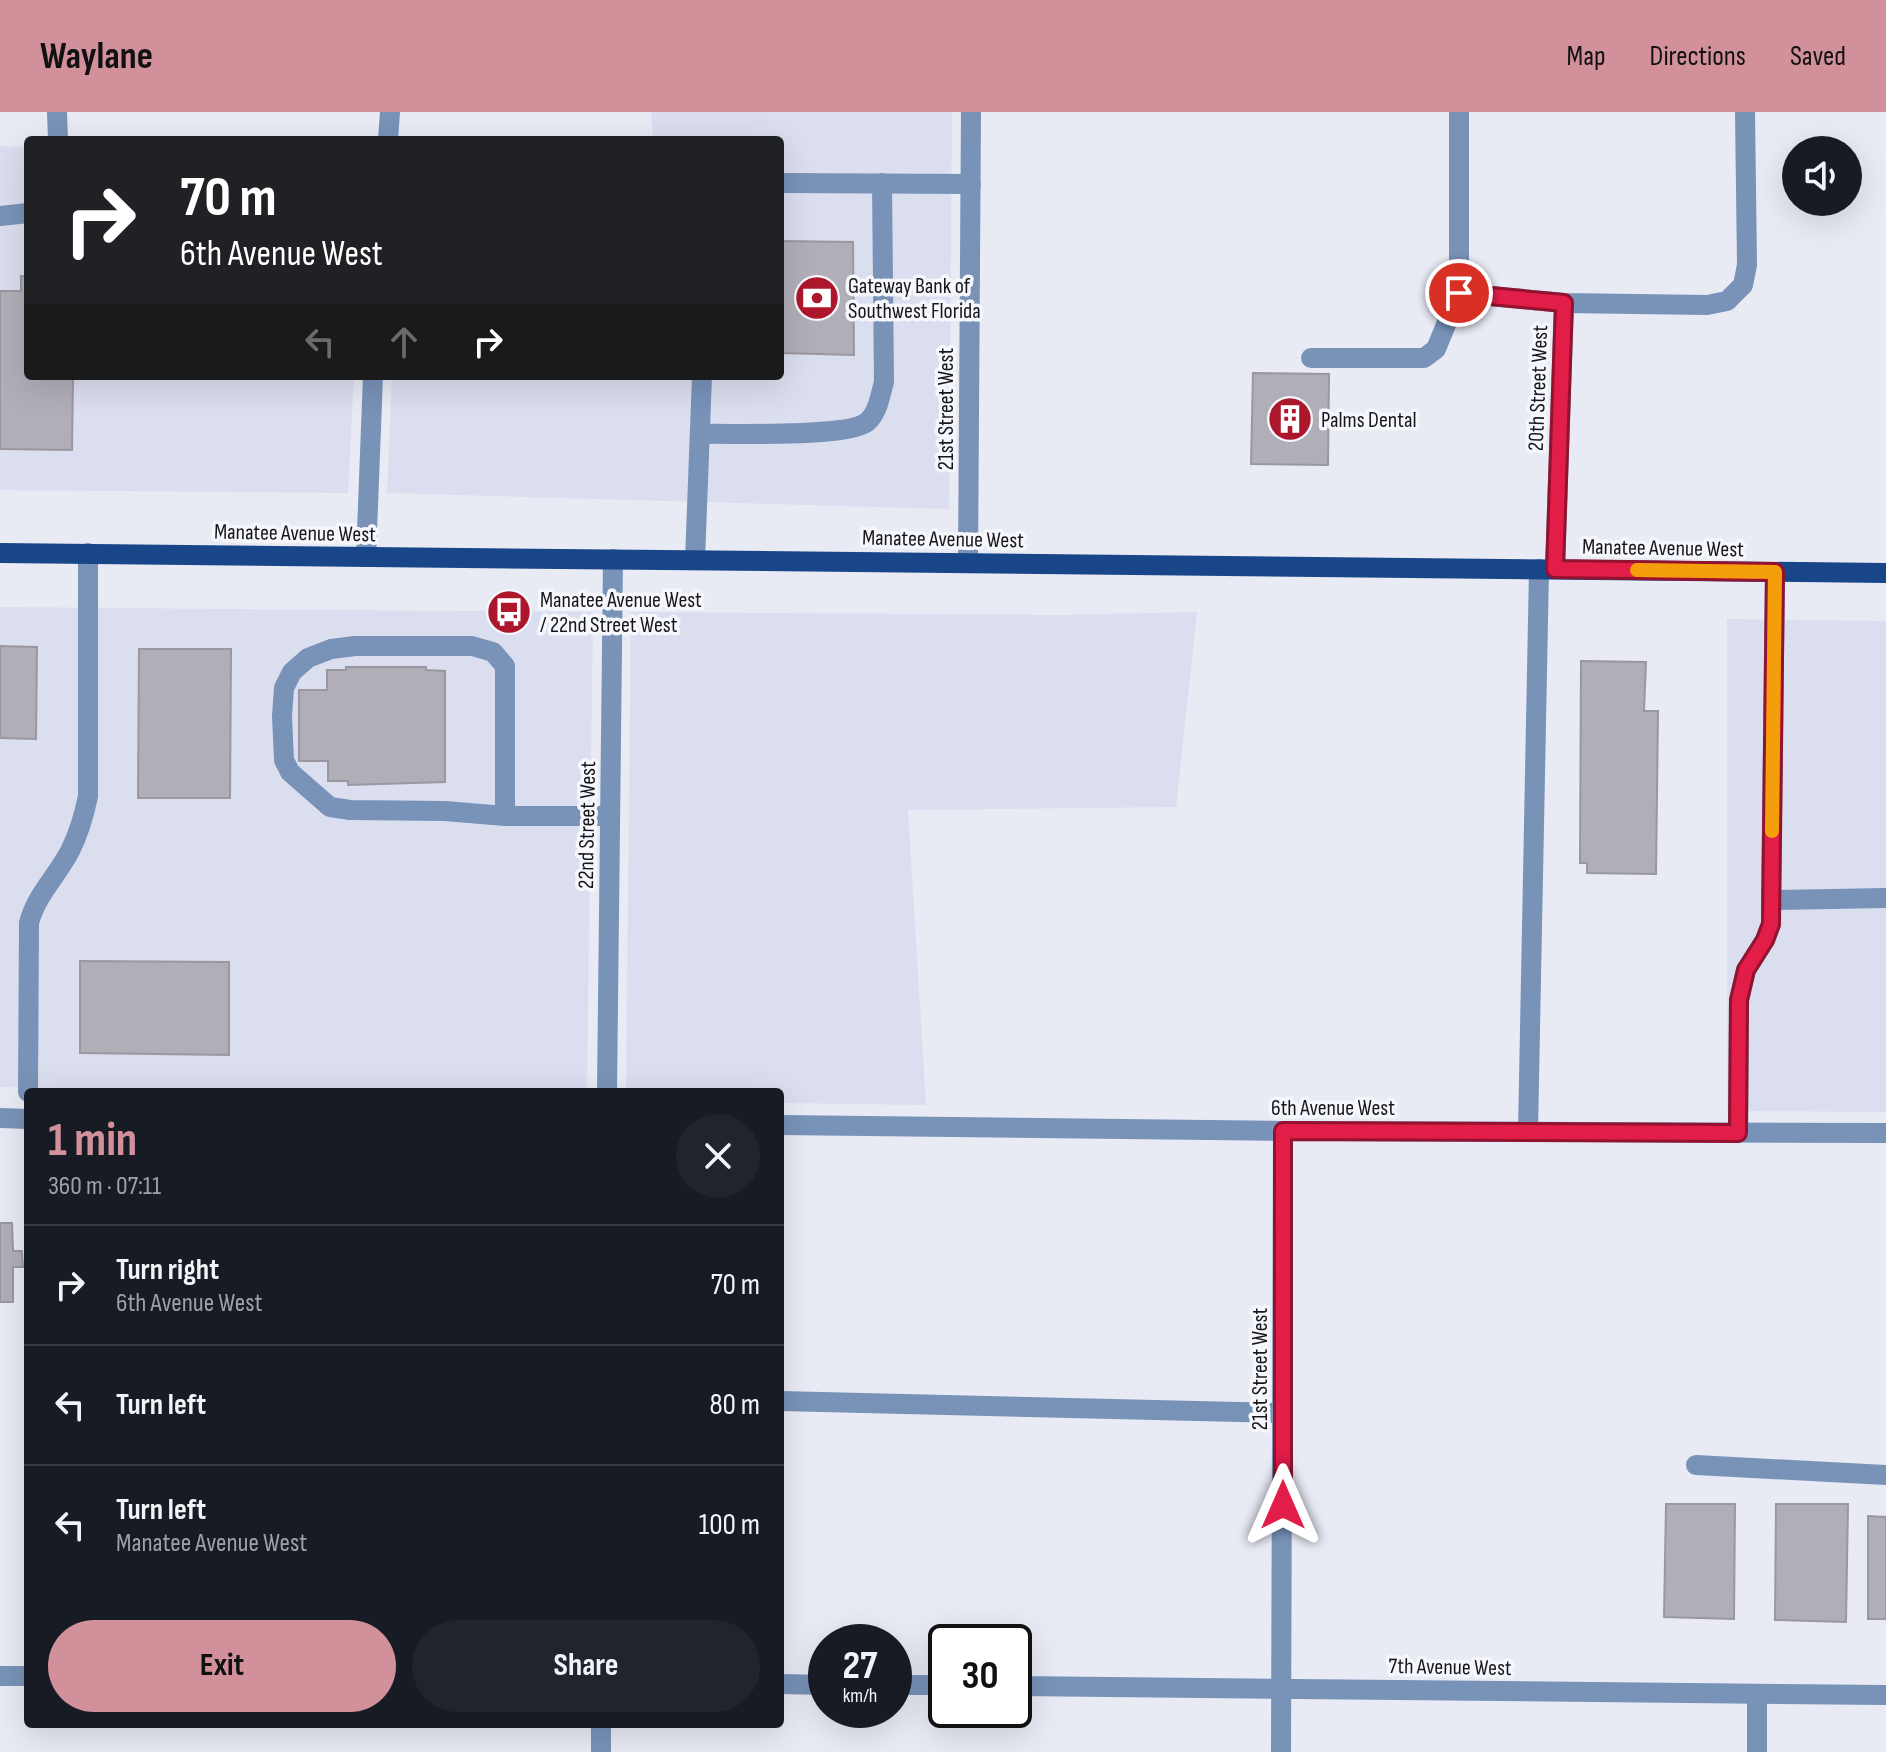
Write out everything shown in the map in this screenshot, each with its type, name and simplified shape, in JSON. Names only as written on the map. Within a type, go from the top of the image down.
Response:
[{"type":"main road","name":"Manatee Avenue West","points":[[0,553],[1886,573]]},
{"type":"street","points":[[57,112],[58,136]]},
{"type":"street","points":[[388,136],[390,112]]},
{"type":"street","name":"21st Street West","points":[[968,563],[971,112]]},
{"type":"street","points":[[1311,358],[1424,358],[1436,349],[1459,293],[1459,112]]},
{"type":"street","points":[[1564,303],[1707,305],[1727,301],[1743,285],[1747,265],[1745,112]]},
{"type":"street","points":[[784,183],[971,184]]},
{"type":"street","points":[[700,434],[843,431],[867,423],[877,408],[884,382],[882,183]]},
{"type":"street","points":[[0,216],[24,213]]},
{"type":"street","name":"20th Street West","points":[[1459,293],[1564,303],[1547,569],[1528,1132]]},
{"type":"street","points":[[366,557],[373,380]]},
{"type":"street","points":[[695,560],[702,380]]},
{"type":"street","points":[[28,1088],[29,923],[34,906],[70,851],[83,822],[88,796],[88,553]]},
{"type":"street","name":"22nd Street West","points":[[607,1088],[613,559]]},
{"type":"street","points":[[1738,1133],[1739,1000],[1746,970],[1771,924],[1775,572]]},
{"type":"street","points":[[505,816],[505,666],[493,652],[472,646],[355,646],[331,649],[308,658],[292,672],[284,688],[284,760],[290,772],[330,807],[505,816],[610,816]]},
{"type":"street","points":[[1771,900],[1886,898]]},
{"type":"street","points":[[0,1118],[24,1119]]},
{"type":"street","name":"6th Avenue West","points":[[784,1125],[1886,1133]]},
{"type":"street","name":"21st Street West","points":[[1281,1752],[1283,1131]]},
{"type":"street","points":[[784,1401],[1283,1413]]},
{"type":"street","points":[[1696,1465],[1886,1475]]},
{"type":"street","points":[[0,1676],[24,1676]]},
{"type":"street","points":[[784,1684],[808,1685]]},
{"type":"street","name":"7th Avenue West","points":[[1032,1686],[1886,1695]]},
{"type":"street","points":[[1757,1694],[1757,1752]]},
{"type":"street","points":[[601,1728],[601,1752]]},
{"type":"shaded area","points":[[651,112],[952,112],[949,509],[387,493],[392,380],[784,380],[784,136],[653,136]]},
{"type":"shaded area","points":[[0,146],[24,147],[24,380],[354,380],[348,493],[0,490]]},
{"type":"shaded area","points":[[0,607],[593,612],[587,1088],[0,1087]]},
{"type":"shaded area","points":[[631,612],[1061,615],[1197,612],[1176,807],[908,810],[926,1105],[784,1103],[784,1088],[626,1088]]},
{"type":"shaded area","points":[[1727,619],[1886,621],[1886,1112],[1727,1111]]},
{"type":"building","name":"Gateway Bank of Southwest Florida","points":[[784,241],[853,242],[854,355],[784,353]]},
{"type":"building","points":[[21,276],[24,276],[24,380],[73,380],[72,450],[0,449],[0,291],[21,291]]},
{"type":"building","name":"Palms Dental","points":[[1253,373],[1329,374],[1328,465],[1251,464]]},
{"type":"building","points":[[0,646],[37,647],[36,739],[0,738]]},
{"type":"building","points":[[139,649],[231,649],[230,798],[138,798]]},
{"type":"building","points":[[1581,661],[1646,662],[1644,711],[1658,711],[1656,874],[1587,873],[1587,863],[1580,863]]},
{"type":"building","points":[[346,667],[426,667],[426,670],[445,671],[445,782],[348,785],[348,781],[328,781],[328,761],[299,761],[299,690],[327,690],[327,670],[346,670]]},
{"type":"building","points":[[80,961],[229,962],[229,1055],[80,1053]]},
{"type":"building","points":[[0,1223],[12,1223],[13,1251],[22,1251],[23,1267],[13,1267],[13,1302],[0,1302]]},
{"type":"building","points":[[1666,1504],[1735,1504],[1734,1619],[1664,1617]]},
{"type":"building","points":[[1776,1504],[1848,1504],[1846,1622],[1775,1620]]},
{"type":"building","points":[[1868,1516],[1886,1517],[1886,1619],[1868,1619]]},
{"type":"slow traffic","points":[[1637,570],[1775,572],[1772,831]]},
{"type":"place","name":"Gateway Bank of Southwest Florida","points":[[817,298]]},
{"type":"place","name":"Palms Dental","points":[[1290,419]]},
{"type":"place","name":"Manatee Avenue West / 22nd Street West","points":[[509,612]]},
{"type":"route","points":[[1283,1505],[1283,1131],[1738,1133],[1739,1000],[1746,970],[1771,924],[1775,572],[1555,569],[1564,303],[1459,293]]}]
